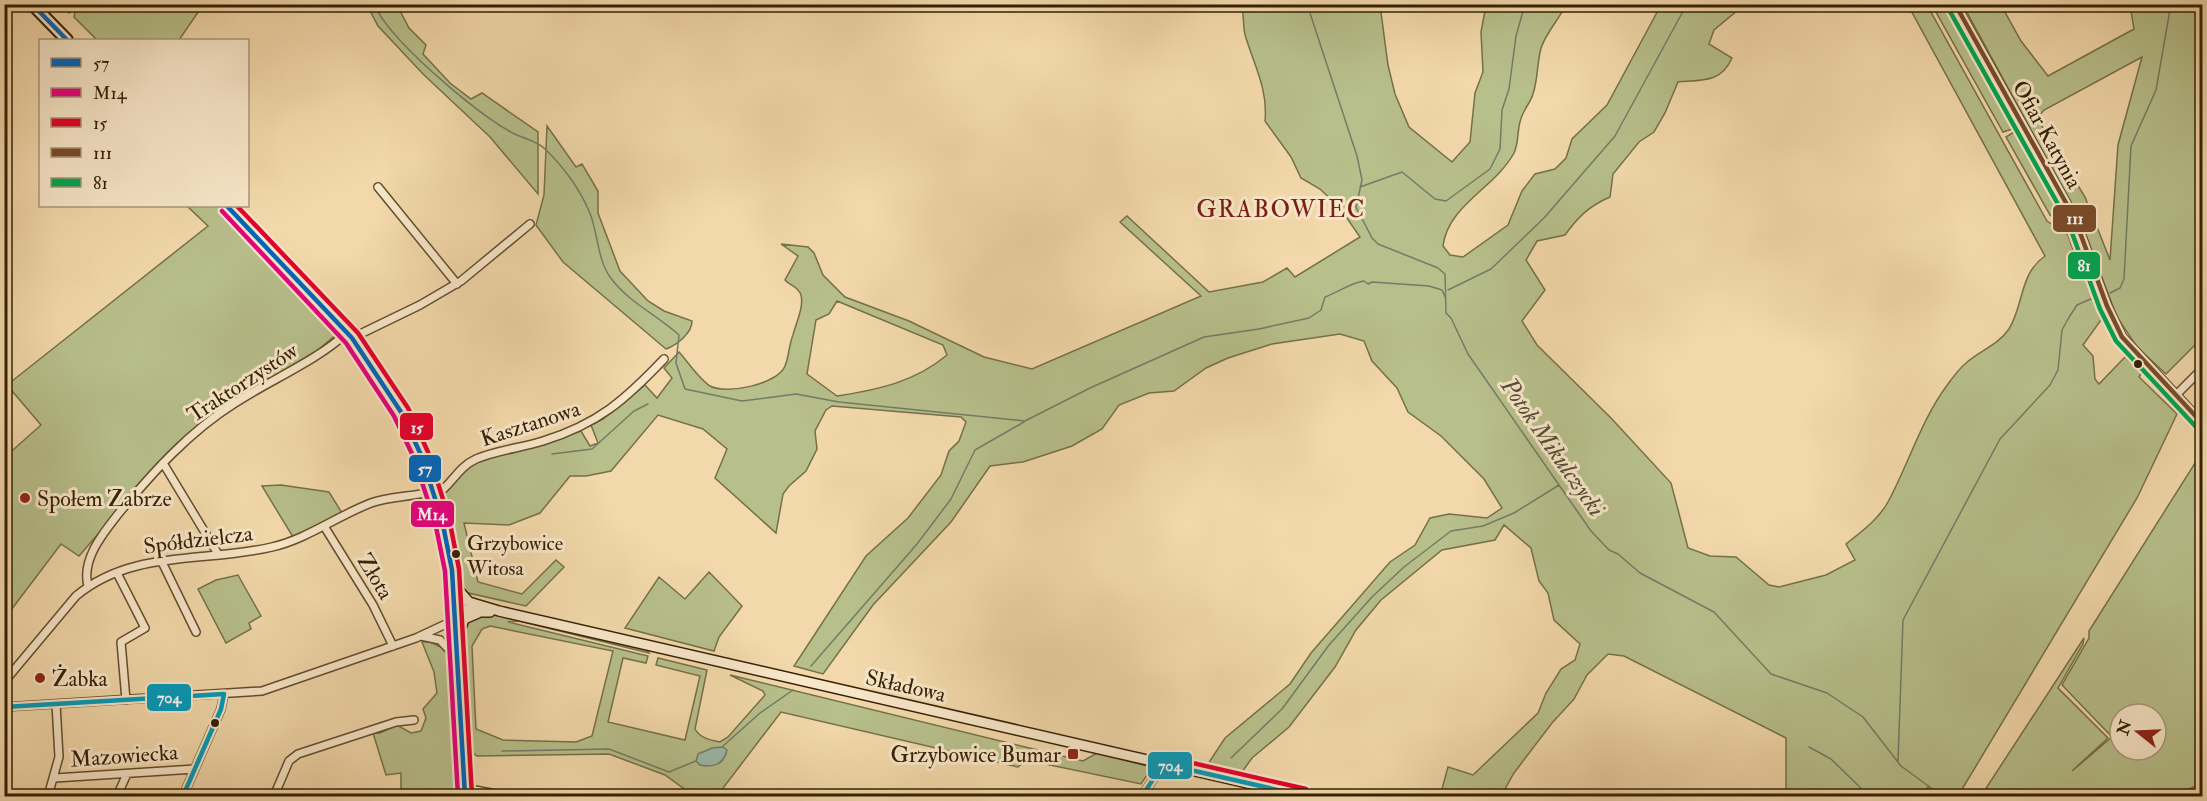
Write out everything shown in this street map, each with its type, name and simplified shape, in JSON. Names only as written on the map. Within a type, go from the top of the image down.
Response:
[{"type":"main road","points":[[32,4],[67,39]]},
{"type":"main road","points":[[228,207],[350,335],[380,377],[405,421],[435,494],[447,539],[453,584],[465,792]]},
{"type":"main road","name":"Składowa","points":[[453,584],[465,599],[479,609]]},
{"type":"main road","name":"Składowa","points":[[455,608],[499,611],[1304,796]]},
{"type":"main road","points":[[457,634],[464,619],[479,609]]},
{"type":"main road","points":[[2192,796],[2202,791]]},
{"type":"street","name":"Ofiar Katynia","points":[[1955,4],[2075,219],[2112,319],[2128,345],[2202,423]]},
{"type":"street","points":[[378,187],[457,284]]},
{"type":"street","name":"Traktorzystów","points":[[88,586],[88,573],[98,540],[163,463],[191,435],[227,408],[350,335],[457,284],[530,224]]},
{"type":"street","name":"Kasztanowa","points":[[435,494],[460,470],[477,459],[541,442],[591,423],[626,396],[664,359]]},
{"type":"street","points":[[2176,395],[2202,369]]},
{"type":"street","points":[[163,463],[218,554]]},
{"type":"street","name":"Spółdzielcza","points":[[4,682],[65,607],[88,586],[117,573],[161,560],[279,546],[373,502],[435,494]]},
{"type":"street","name":"Złota","points":[[324,525],[373,606],[393,646]]},
{"type":"street","points":[[161,560],[196,632]]},
{"type":"street","points":[[117,573],[145,628],[121,642],[126,700]]},
{"type":"street","points":[[441,626],[455,608]]},
{"type":"street","points":[[4,707],[224,694],[270,689],[416,638],[441,626],[452,623],[457,634],[451,644],[443,643],[432,637],[416,638]]},
{"type":"street","points":[[443,643],[459,664]]},
{"type":"street","points":[[183,796],[221,709],[224,694]]},
{"type":"street","points":[[50,795],[59,747],[56,704]]},
{"type":"street","points":[[274,796],[290,761],[298,754],[396,722],[414,720]]},
{"type":"street","points":[[1142,796],[1156,775],[1160,763]]},
{"type":"street","name":"Mazowiecka","points":[[55,778],[195,769]]},
{"type":"street","points":[[117,796],[127,774]]},
{"type":"street","points":[[465,792],[506,796]]},
{"type":"green space","points":[[1241,4],[1380,5],[1388,65],[1395,94],[1409,127],[1452,162],[1470,142],[1475,93],[1483,72],[1481,32],[1486,5],[1566,5],[1541,48],[1535,88],[1521,118],[1514,153],[1496,177],[1463,208],[1447,232],[1443,246],[1450,255],[1463,257],[1508,225],[1522,191],[1535,174],[1555,169],[1566,158],[1572,139],[1607,105],[1661,5],[1744,5],[1714,30],[1709,44],[1732,58],[1728,66],[1710,79],[1678,82],[1654,132],[1639,142],[1613,174],[1610,197],[1584,213],[1565,235],[1537,241],[1526,260],[1545,290],[1522,321],[1537,345],[1611,418],[1671,483],[1688,548],[1710,556],[1736,557],[1769,585],[1779,587],[1826,575],[1855,560],[1846,544],[1869,525],[1888,502],[1930,412],[1952,379],[1966,363],[1995,343],[2009,329],[2026,281],[2037,263],[2045,256],[1908,5],[1927,5],[2047,221],[2068,235],[2075,255],[2080,260],[2101,320],[2083,345],[2093,356],[2095,379],[2099,384],[2125,357],[2142,372],[2139,377],[2177,414],[2137,498],[1958,796],[1786,796],[1786,738],[1624,656],[1608,654],[1587,675],[1574,699],[1552,723],[1514,773],[1501,796],[1440,796],[1448,767],[1473,775],[1538,713],[1546,693],[1561,669],[1575,660],[1580,644],[1554,620],[1548,593],[1539,581],[1531,548],[1504,525],[1495,540],[1442,550],[1381,600],[1356,630],[1335,667],[1289,727],[1252,758],[1242,772],[1208,764],[1225,738],[1290,684],[1311,653],[1390,562],[1415,545],[1430,518],[1449,514],[1487,518],[1502,508],[1484,479],[1441,436],[1408,412],[1397,388],[1372,361],[1364,341],[1340,334],[1272,344],[1228,358],[1206,368],[1174,391],[1149,393],[1119,405],[1102,429],[1072,446],[1023,462],[990,466],[951,522],[873,605],[823,674],[794,666],[866,556],[908,518],[941,475],[949,451],[959,441],[966,422],[961,417],[832,406],[826,410],[815,431],[817,449],[806,471],[783,494],[776,533],[715,478],[727,449],[703,429],[658,415],[611,471],[586,476],[570,476],[540,513],[509,525],[464,523],[478,582],[522,594],[556,560],[564,567],[526,606],[464,592],[460,585],[459,552],[442,499],[457,477],[468,466],[493,455],[581,431],[590,446],[598,443],[591,425],[603,419],[645,385],[657,398],[672,378],[664,368],[679,352],[702,379],[710,386],[718,388],[739,388],[763,383],[780,372],[785,366],[802,300],[798,290],[785,280],[798,256],[781,244],[808,247],[814,253],[823,275],[845,297],[909,321],[984,357],[1032,369],[1201,296],[1120,222],[1127,216],[1209,292],[1263,282],[1287,268],[1295,277],[1360,237],[1340,208],[1320,189],[1301,178],[1291,157],[1265,121],[1263,89],[1245,34]],"holes":[[[837,301],[943,345],[947,355],[922,372],[867,391],[837,396],[807,374],[816,320],[829,314]]]},
{"type":"green space","points":[[61,5],[203,5],[180,39],[96,39],[74,17],[76,7],[69,13]]},
{"type":"green space","points":[[367,5],[397,5],[409,28],[426,45],[423,54],[450,83],[471,99],[482,93],[538,132],[538,194],[490,137],[423,74],[378,26]]},
{"type":"green space","points":[[1932,5],[1943,5],[2012,129],[2003,132]]},
{"type":"green space","points":[[1963,5],[2001,5],[2021,41],[2048,76],[2134,29],[2130,5],[2202,5],[2202,338],[2166,374],[2137,347],[2117,317],[2081,222]],"holes":[[[2142,57],[2118,145],[2110,260],[2085,197],[2037,118],[2044,110]]]},
{"type":"green space","points":[[547,126],[576,167],[582,164],[598,191],[598,213],[620,271],[648,301],[664,311],[692,321],[687,334],[675,345],[666,349],[563,262],[536,225],[544,195]]},
{"type":"green space","points":[[2014,132],[2068,228],[2050,215],[2006,137]]},
{"type":"green space","points":[[188,207],[220,207],[224,218],[227,213],[341,329],[341,335],[338,333],[318,350],[234,400],[177,443],[79,556],[61,544],[5,618],[5,457],[41,425],[7,385],[208,226]]},
{"type":"green space","points":[[233,207],[239,207],[305,276],[353,332]]},
{"type":"green space","points":[[2202,452],[2202,783],[2174,796],[1981,796],[2084,638],[2083,644],[2058,688],[2108,738],[2072,771],[2108,740],[2108,762],[2168,762],[2168,702],[2108,702],[2108,733],[2062,685],[2089,638],[2089,631]]},
{"type":"green space","points":[[281,485],[329,492],[342,513],[293,537],[262,486]]},
{"type":"green space","points":[[709,572],[742,606],[719,637],[714,651],[625,628],[659,577],[685,599]]},
{"type":"green space","points":[[238,575],[261,616],[249,623],[251,629],[226,643],[198,589],[216,580]]},
{"type":"green space","points":[[507,616],[645,648],[649,653],[519,621],[508,622],[648,656],[646,663],[623,658],[608,722],[685,740],[700,676],[656,665],[658,658],[707,670],[695,729],[702,737],[720,742],[728,737],[765,695],[763,691],[730,675],[1083,761],[1097,753],[1147,766],[1149,772],[1141,784],[1026,760],[1018,767],[781,712],[717,796],[694,796],[665,775],[609,754],[477,756],[472,752],[467,660],[462,662],[461,635],[466,623],[480,617]],"holes":[[[490,626],[613,651],[592,736],[576,742],[503,740],[476,729],[472,646],[482,629]]]},
{"type":"green space","points":[[422,642],[430,642],[443,648],[456,668],[462,796],[401,796],[401,773],[386,775],[373,733],[380,733],[397,725],[411,733],[421,731],[426,718],[423,709],[437,693],[434,672]]},
{"type":"shaded area","points":[[723,747],[727,750],[726,755],[718,764],[705,766],[696,761],[698,754],[712,748]]},
{"type":"waterway","points":[[374,4],[396,36],[434,74],[494,121],[541,146],[566,172],[587,207],[603,263],[610,277],[634,301],[679,335],[676,363],[685,389],[742,401],[796,394],[839,402],[1025,421],[1090,388],[1204,337],[1259,329],[1309,318],[1321,310],[1325,297],[1359,282],[1429,286],[1442,290],[1446,299]]},
{"type":"waterway","name":"Potok Mikulczycki","points":[[1307,4],[1357,156],[1362,180],[1356,207],[1372,238],[1378,244],[1438,268],[1445,274],[1446,313],[1451,318],[1468,354],[1591,531],[1609,550],[1618,554],[1640,573],[1714,612],[1771,674],[1827,693],[1863,717],[1901,766],[1942,796]]},
{"type":"waterway","points":[[1360,187],[1402,172],[1435,199],[1446,201],[1490,169],[1500,149],[1502,110],[1509,89],[1516,36],[1525,4]]},
{"type":"waterway","points":[[1448,290],[1491,269],[1544,218],[1615,136],[1687,4]]},
{"type":"waterway","points":[[2110,293],[2120,288],[2124,279],[2131,146],[2156,90],[2171,4]]},
{"type":"waterway","points":[[1898,761],[1903,620],[2000,439],[2050,385],[2058,370],[2062,330],[2068,319],[2077,305],[2093,298]]},
{"type":"waterway","points":[[552,454],[592,449],[634,411],[648,404]]},
{"type":"waterway","points":[[811,666],[917,544],[951,499],[975,450],[1024,422]]},
{"type":"waterway","points":[[1231,758],[1282,709],[1329,645],[1372,597],[1404,567],[1451,531],[1483,526],[1514,513],[1559,485]]},
{"type":"waterway","points":[[723,746],[760,713],[793,690]]},
{"type":"waterway","points":[[1809,747],[1831,759],[1869,796]]},
{"type":"waterway","points":[[502,751],[609,749],[669,772],[696,761]]},
{"type":"waterway","points":[[1920,796],[1929,786]]},
{"type":"transit line","name":"57","points":[[32,4],[66,39]]},
{"type":"transit line","name":"111","points":[[1955,4],[2075,219],[2107,306],[2122,337],[2202,423]]},
{"type":"transit line","name":"81","points":[[1948,8],[2068,222],[2100,309],[2116,341],[2197,428]]},
{"type":"transit line","name":"57","points":[[228,207],[352,338],[401,412],[421,455],[442,520],[452,570],[465,796]]},
{"type":"transit line","name":"15","points":[[238,207],[358,333],[408,408],[428,452],[449,518],[459,569],[472,796]]},
{"type":"transit line","name":"M14","points":[[222,211],[346,343],[394,416],[414,458],[435,522],[445,571],[458,796]]},
{"type":"transit line","name":"704","points":[[4,707],[224,694],[221,709],[183,796]]},
{"type":"transit line","name":"15","points":[[1162,756],[1306,789]]},
{"type":"transit line","name":"704","points":[[1142,796],[1156,775],[1160,763],[1304,796]]},
{"type":"place","name":"Społem Zabrze","points":[[25,498]]},
{"type":"place","name":"Grzybowice Witosa","points":[[456,554]]},
{"type":"place","name":"Żabka","points":[[40,678]]},
{"type":"place","name":"Grzybowice Bumar","points":[[1073,754]]},
{"type":"district","name":"GRABOWIEC","points":[[1281,209]]}]
